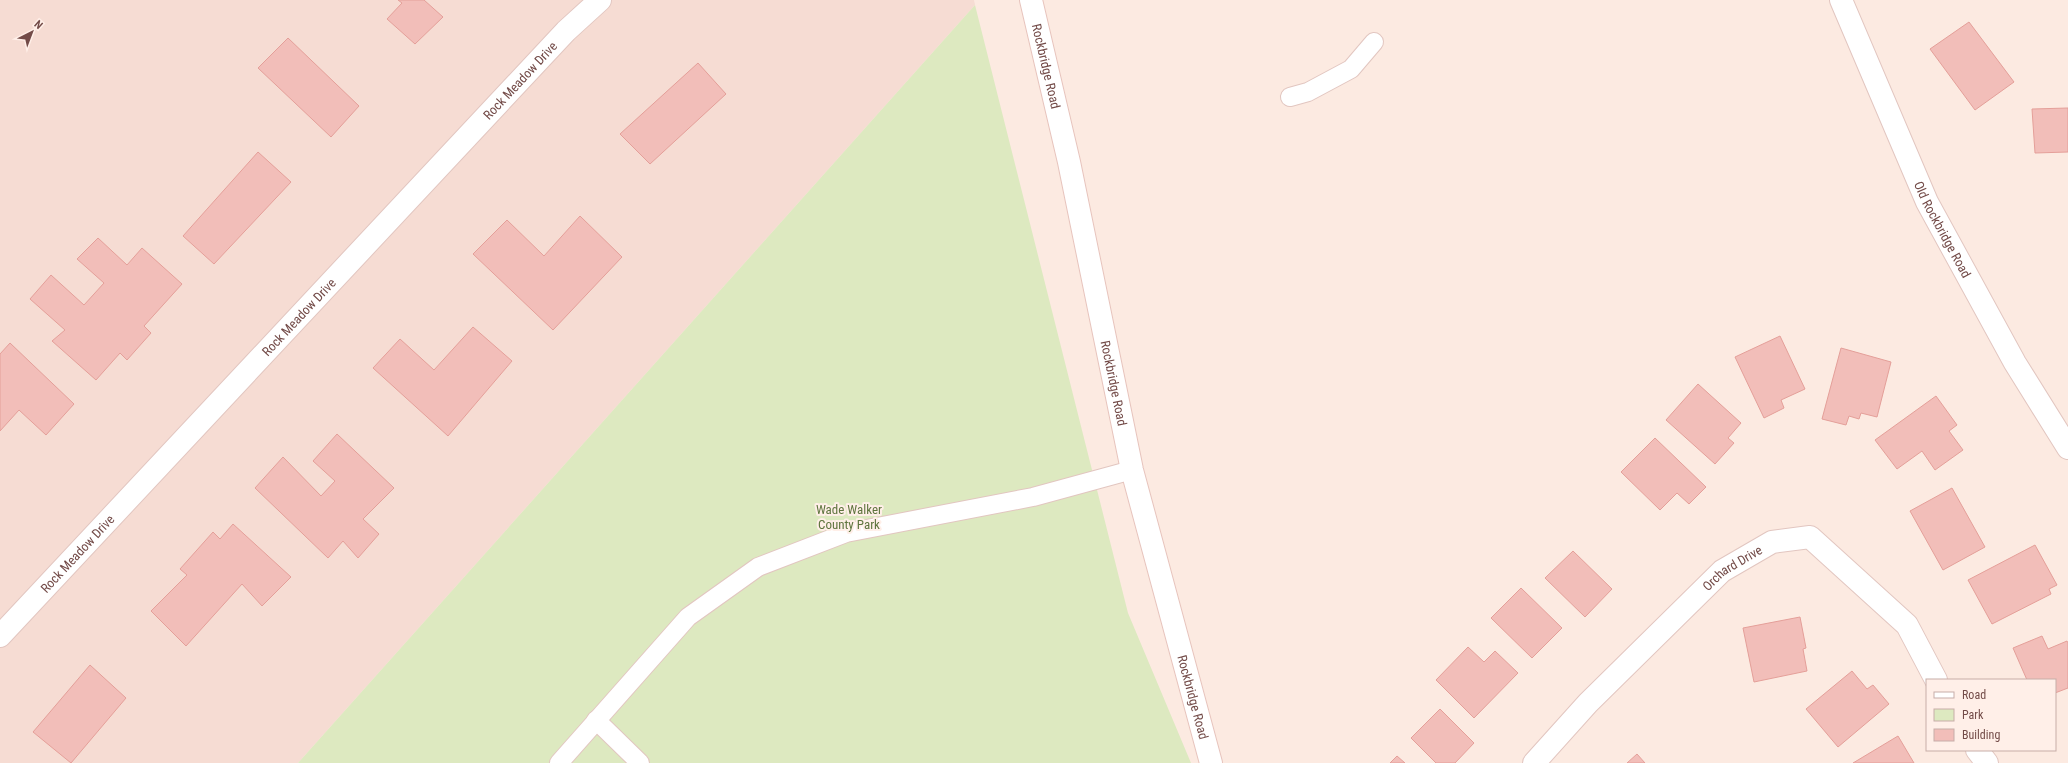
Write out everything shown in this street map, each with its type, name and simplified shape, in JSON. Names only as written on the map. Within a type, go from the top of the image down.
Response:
[{"type":"street","name":"Rock Meadow Drive","points":[[0,636],[566,31],[600,0]]},
{"type":"street","name":"Rockbridge Road","points":[[1031,0],[1069,162],[1132,470],[1211,763]]},
{"type":"street","name":"Old Rockbridge Road","points":[[1841,0],[1927,202],[2016,363],[2068,448]]},
{"type":"street","name":"Orchard Drive","points":[[1534,763],[1588,703],[1722,571],[1772,542],[1810,537],[1907,625],[1935,679]]},
{"type":"street","points":[[1978,751],[1987,763]]},
{"type":"lane","points":[[1290,97],[1308,92],[1352,69],[1374,42]]},
{"type":"lane","points":[[559,763],[688,617],[758,567],[846,533],[1033,497],[1132,470]]},
{"type":"lane","points":[[596,720],[640,763]]},
{"type":"shaded area","points":[[0,0],[974,0],[975,5],[298,763],[0,763]]},
{"type":"green space","name":"Wade Walker County Park","points":[[975,5],[1128,613],[1191,763],[298,763]]},
{"type":"building","points":[[398,0],[424,0],[443,17],[415,44],[387,19],[402,3]]},
{"type":"building","points":[[1969,22],[2014,82],[1975,110],[1930,49]]},
{"type":"building","points":[[288,38],[359,106],[331,137],[258,68]]},
{"type":"building","points":[[698,63],[726,94],[650,164],[620,134]]},
{"type":"building","points":[[2068,108],[2068,152],[2035,153],[2032,109]]},
{"type":"building","points":[[258,152],[291,182],[214,264],[183,236]]},
{"type":"building","points":[[580,216],[622,257],[553,330],[473,254],[507,220],[544,256]]},
{"type":"building","points":[[98,238],[127,265],[142,248],[182,284],[144,326],[151,333],[127,360],[120,353],[96,380],[52,341],[65,330],[30,299],[51,275],[84,305],[104,283],[77,259]]},
{"type":"building","points":[[473,327],[512,361],[448,436],[373,368],[400,339],[434,370]]},
{"type":"building","points":[[1780,336],[1805,389],[1781,400],[1784,408],[1764,418],[1735,357]]},
{"type":"building","points":[[10,343],[74,404],[46,435],[19,410],[0,431],[0,354]]},
{"type":"building","points":[[1841,348],[1891,362],[1877,417],[1861,413],[1859,419],[1849,416],[1846,425],[1822,419]]},
{"type":"building","points":[[1698,384],[1741,423],[1728,438],[1734,443],[1715,464],[1666,420]]},
{"type":"building","points":[[1936,396],[1957,425],[1949,431],[1963,450],[1935,470],[1922,451],[1897,469],[1875,440]]},
{"type":"building","points":[[337,434],[394,488],[363,519],[379,534],[358,558],[343,541],[328,558],[255,488],[283,457],[321,496],[335,481],[313,461]]},
{"type":"building","points":[[1655,438],[1706,487],[1689,504],[1677,493],[1660,510],[1621,472]]},
{"type":"building","points":[[1952,488],[1985,547],[1943,570],[1910,511]]},
{"type":"building","points":[[233,524],[291,577],[262,606],[242,584],[186,646],[151,611],[187,575],[180,569],[213,532],[220,539]]},
{"type":"building","points":[[2035,545],[2057,585],[2049,589],[2051,594],[1992,624],[1968,580]]},
{"type":"building","points":[[1573,551],[1612,589],[1585,617],[1545,578]]},
{"type":"building","points":[[1521,588],[1562,628],[1532,658],[1491,618]]},
{"type":"building","points":[[1800,617],[1806,648],[1803,649],[1807,671],[1754,682],[1743,628]]},
{"type":"building","points":[[2042,636],[2048,649],[2067,641],[2068,688],[2056,693],[2056,679],[2027,679],[2013,648]]},
{"type":"building","points":[[1468,647],[1484,662],[1495,651],[1518,673],[1474,718],[1436,680]]},
{"type":"building","points":[[90,665],[126,698],[71,763],[33,732]]},
{"type":"building","points":[[1852,671],[1867,689],[1873,685],[1889,704],[1838,747],[1806,709]]},
{"type":"building","points":[[1440,709],[1474,743],[1455,763],[1436,763],[1411,738]]},
{"type":"building","points":[[1898,736],[1914,763],[1853,763]]},
{"type":"building","points":[[1637,754],[1645,763],[1627,763]]},
{"type":"building","points":[[1397,756],[1405,763],[1390,763]]}]
